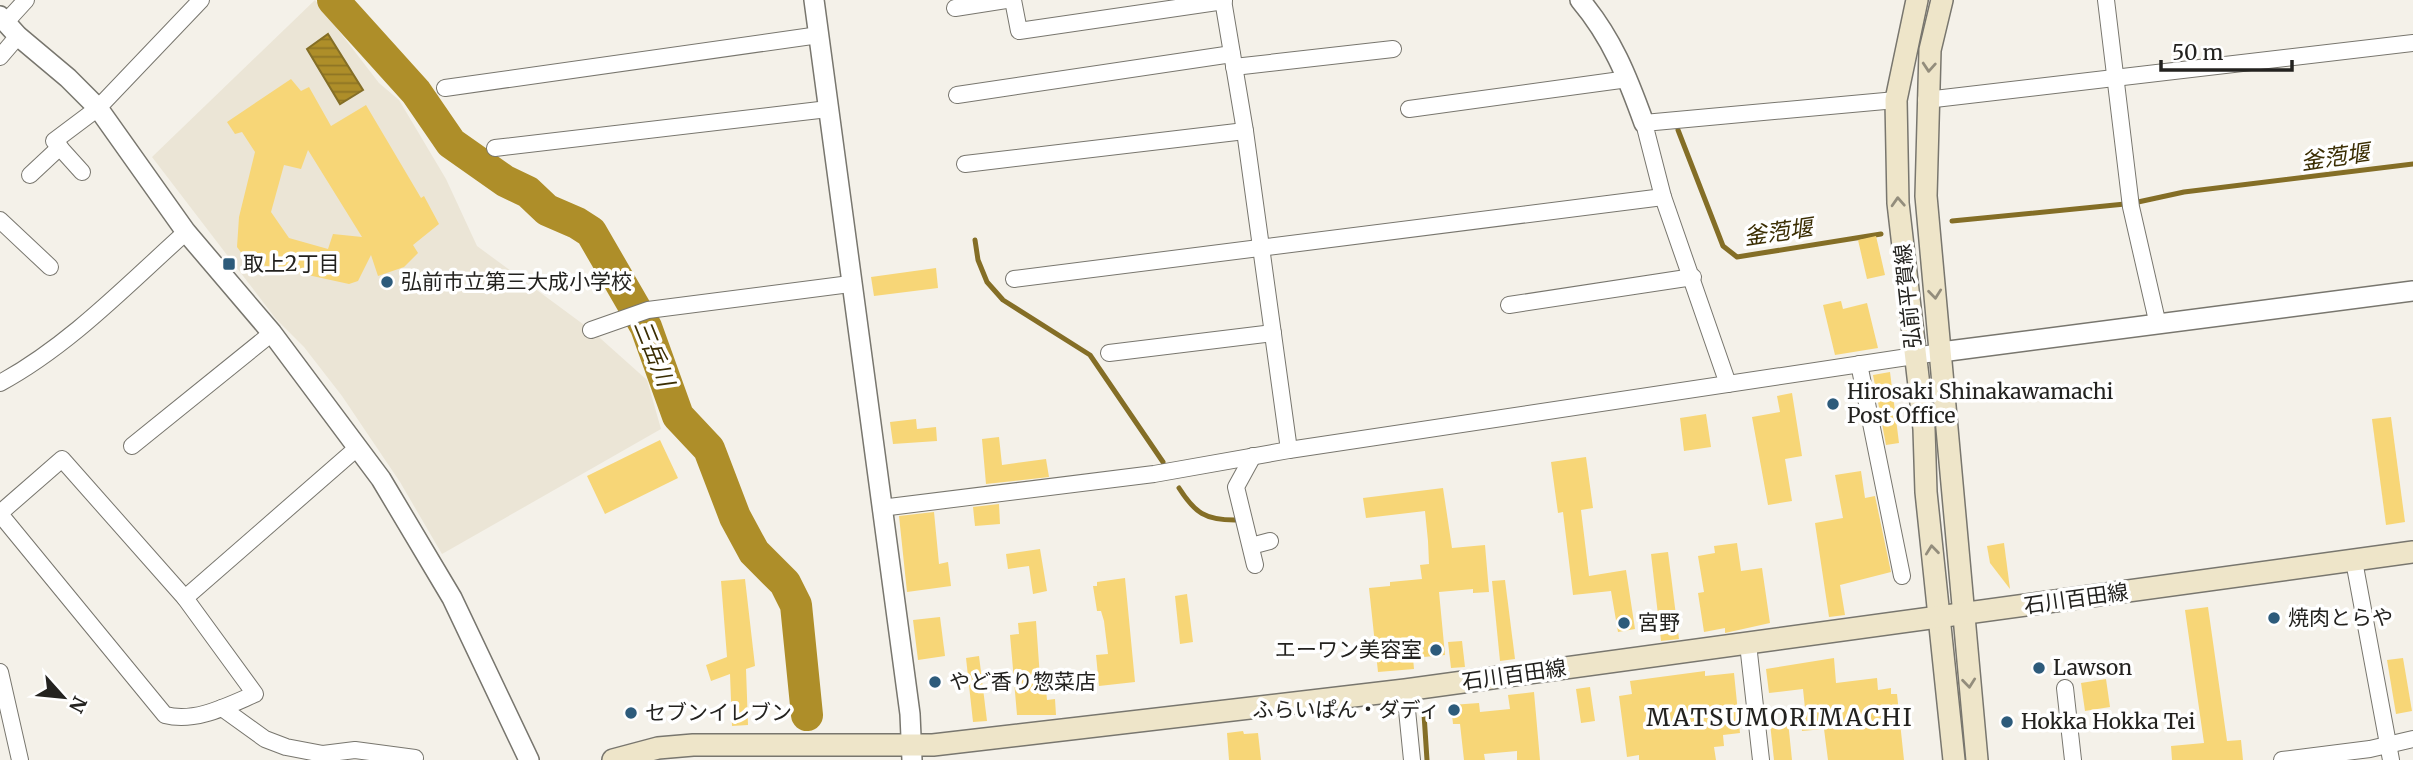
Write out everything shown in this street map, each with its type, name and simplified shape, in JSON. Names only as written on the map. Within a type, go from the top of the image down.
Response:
[{"type":"main road","name":"弘前平賀線","points":[[1917,0],[1896,100],[1898,203],[1954,760]]},
{"type":"main road","name":"弘前平賀線","points":[[1942,0],[1930,50],[1926,100],[1926,196],[1978,760]]},
{"type":"main road","name":"石川百田線","points":[[613,760],[658,748],[692,745],[912,754],[1748,644],[2413,552]]},
{"type":"street","points":[[0,57],[8,25],[26,0]]},
{"type":"street","points":[[82,172],[54,141],[98,108],[201,0]]},
{"type":"street","points":[[814,0],[912,754]]},
{"type":"street","points":[[955,8],[1006,0]]},
{"type":"street","points":[[1013,0],[1018,31],[1224,0],[1289,450]]},
{"type":"street","points":[[1112,0],[1115,17]]},
{"type":"street","points":[[1580,0],[1604,28],[1628,79],[1644,123],[1663,197],[1728,384]]},
{"type":"street","points":[[2106,0],[2113,78],[2131,207],[2158,325]]},
{"type":"street","points":[[8,25],[98,108],[186,232],[272,333],[381,479],[452,598],[529,760]]},
{"type":"street","points":[[445,89],[819,35]]},
{"type":"street","points":[[1926,100],[2413,43]]},
{"type":"street","points":[[957,95],[1233,60],[1393,49]]},
{"type":"street","points":[[1409,109],[1628,79]]},
{"type":"street","points":[[1644,123],[1896,100]]},
{"type":"street","points":[[495,148],[828,109]]},
{"type":"street","points":[[965,164],[1245,131]]},
{"type":"street","points":[[30,175],[60,147]]},
{"type":"street","points":[[1014,279],[1663,197]]},
{"type":"street","points":[[0,220],[50,267]]},
{"type":"street","points":[[0,383],[23,370],[87,320],[186,232]]},
{"type":"street","points":[[1509,305],[1693,277]]},
{"type":"street","points":[[591,330],[648,310],[850,284]]},
{"type":"street","points":[[881,508],[1154,474],[1289,450],[1941,352],[2413,291]]},
{"type":"street","points":[[132,446],[272,333]]},
{"type":"street","points":[[1109,353],[1273,333]]},
{"type":"street","points":[[1859,364],[1902,576]]},
{"type":"street","points":[[185,598],[357,448]]},
{"type":"street","points":[[1253,456],[1236,487],[1255,565]]},
{"type":"street","points":[[62,459],[185,598],[255,694],[222,708],[180,719],[165,715],[0,514],[62,459]]},
{"type":"street","points":[[1251,546],[1270,541]]},
{"type":"street","points":[[2354,561],[2390,752]]},
{"type":"street","points":[[1748,644],[1761,760]]},
{"type":"street","points":[[0,672],[20,760]]},
{"type":"street","points":[[2065,688],[2073,760]]},
{"type":"street","points":[[1405,690],[1412,760]]},
{"type":"street","points":[[222,708],[265,739],[286,747],[323,754],[355,750],[415,758]]},
{"type":"street","points":[[2283,760],[2390,752],[2413,739]]},
{"type":"shaded area","name":"弘前市立第三大成小学校","points":[[315,0],[379,83],[399,100],[446,179],[477,246],[591,330],[647,380],[661,429],[442,554],[400,482],[342,396],[304,347],[276,319],[152,157]]},
{"type":"shaded area","points":[[328,34],[363,90],[340,104],[307,49]]},
{"type":"building","points":[[291,79],[301,91],[309,87],[331,126],[366,105],[439,224],[413,245],[418,253],[404,267],[378,276],[371,255],[358,281],[349,284],[262,265],[243,255],[237,247],[239,217],[255,152],[242,132],[235,134],[227,122]],"holes":[[[308,150],[362,237],[333,234],[328,249],[289,238],[271,212],[284,165],[301,169]]]},
{"type":"building","points":[[1876,236],[1885,275],[1867,279],[1858,240]]},
{"type":"building","points":[[936,268],[938,288],[874,296],[871,277]]},
{"type":"building","points":[[1841,301],[1843,309],[1867,303],[1878,348],[1835,355],[1823,305]]},
{"type":"building","points":[[1890,372],[1899,443],[1886,445],[1873,375]]},
{"type":"building","points":[[1792,393],[1802,456],[1785,459],[1792,501],[1768,505],[1752,417],[1780,412],[1777,396]]},
{"type":"building","points":[[1706,414],[1711,447],[1684,451],[1680,418]]},
{"type":"building","points":[[2391,417],[2405,522],[2386,525],[2372,419]]},
{"type":"building","points":[[916,419],[917,429],[936,427],[937,441],[893,444],[890,422]]},
{"type":"building","points":[[999,437],[1002,465],[1046,459],[1049,477],[986,484],[982,439]]},
{"type":"building","points":[[660,440],[678,478],[605,514],[587,476]]},
{"type":"building","points":[[1586,457],[1593,508],[1581,510],[1589,576],[1626,570],[1635,629],[1618,632],[1611,591],[1573,595],[1563,512],[1558,513],[1551,462]]},
{"type":"building","points":[[1861,471],[1865,498],[1875,496],[1891,572],[1840,585],[1845,615],[1829,617],[1815,523],[1843,518],[1835,475]]},
{"type":"building","points":[[1443,488],[1452,548],[1485,545],[1489,592],[1473,593],[1473,589],[1439,592],[1445,655],[1413,658],[1414,669],[1378,672],[1369,588],[1390,586],[1390,582],[1422,579],[1420,565],[1429,564],[1428,541],[1425,511],[1366,518],[1363,498]]},
{"type":"building","points":[[999,504],[1000,524],[975,526],[973,507]]},
{"type":"building","points":[[934,512],[939,564],[948,562],[951,586],[907,592],[899,516]]},
{"type":"building","points":[[1737,543],[1741,571],[1762,568],[1770,623],[1725,633],[1725,628],[1704,632],[1698,593],[1704,592],[1698,556],[1715,553],[1714,546]]},
{"type":"building","points":[[2004,543],[2010,589],[1990,563],[1987,546]]},
{"type":"building","points":[[1040,549],[1047,591],[1033,594],[1029,566],[1008,569],[1006,554]]},
{"type":"building","points":[[1668,552],[1679,639],[1661,641],[1651,554]]},
{"type":"building","points":[[1125,578],[1135,682],[1099,686],[1096,655],[1108,654],[1104,621],[1101,611],[1097,611],[1093,586],[1097,586],[1097,582]]},
{"type":"building","points":[[745,579],[755,666],[746,669],[748,725],[732,726],[730,674],[711,681],[706,665],[727,657],[721,581]]},
{"type":"building","points":[[1505,580],[1515,659],[1500,661],[1492,581]]},
{"type":"building","points":[[1187,594],[1193,642],[1180,644],[1175,596]]},
{"type":"building","points":[[2208,607],[2227,741],[2241,740],[2243,760],[2172,760],[2171,746],[2204,743],[2185,610]]},
{"type":"building","points":[[940,617],[945,656],[918,660],[913,620]]},
{"type":"building","points":[[1036,621],[1040,678],[1045,678],[1047,700],[1055,699],[1056,715],[1017,715],[1010,635],[1019,634],[1018,623]]},
{"type":"building","points":[[1462,641],[1465,667],[1451,668],[1448,642]]},
{"type":"building","points":[[979,656],[987,721],[973,722],[966,658]]},
{"type":"building","points":[[1834,658],[1836,683],[1877,678],[1878,690],[1891,688],[1891,694],[1897,694],[1904,760],[1828,760],[1824,729],[1802,731],[1801,718],[1806,718],[1803,689],[1769,693],[1766,669]]},
{"type":"building","points":[[2403,658],[2412,711],[2396,714],[2387,660]]},
{"type":"building","points":[[1705,671],[1705,676],[1734,673],[1740,733],[1723,735],[1724,746],[1714,747],[1716,760],[1639,760],[1639,755],[1627,757],[1619,696],[1632,694],[1630,681]]},
{"type":"building","points":[[2106,679],[2110,707],[2085,711],[2081,683]]},
{"type":"building","points":[[1590,687],[1595,721],[1581,723],[1576,689]]},
{"type":"building","points":[[1534,692],[1540,760],[1517,760],[1517,751],[1484,754],[1485,760],[1464,760],[1460,724],[1453,724],[1451,705],[1479,703],[1480,712],[1510,709],[1508,695]]},
{"type":"building","points":[[1788,721],[1792,760],[1774,760],[1770,723]]},
{"type":"building","points":[[1243,731],[1244,734],[1258,733],[1261,760],[1229,760],[1227,733]]},
{"type":"waterway","name":"三岳川","points":[[333,0],[416,92],[451,143],[505,181],[528,192],[547,210],[591,232],[646,327],[678,416],[709,449],[735,517],[754,552],[785,583],[796,605],[807,715]]},
{"type":"waterway","name":"釜萢堰","points":[[1678,130],[1723,246],[1737,257],[1881,234]]},
{"type":"waterway","name":"釜萢堰","points":[[2138,202],[2184,192],[2413,164]]},
{"type":"waterway","name":"釜萢堰","points":[[1952,221],[2125,204]]},
{"type":"waterway","points":[[975,240],[978,260],[987,282],[1003,300],[1090,355],[1163,462]]},
{"type":"waterway","points":[[1179,488],[1190,504],[1202,513],[1216,519],[1235,520]]},
{"type":"waterway","points":[[1424,714],[1427,760]]},
{"type":"place","name":"取上2丁目","points":[[229,264]]},
{"type":"place","name":"弘前市立第三大成小学校","points":[[387,282]]},
{"type":"place","name":"Hirosaki Shinakawamachi Post Office","points":[[1833,404]]},
{"type":"place","name":"焼肉とらや","points":[[2274,618]]},
{"type":"place","name":"宮野","points":[[1624,623]]},
{"type":"place","name":"エーワン美容室","points":[[1436,650]]},
{"type":"place","name":"Lawson","points":[[2039,668]]},
{"type":"place","name":"やど香り惣菜店","points":[[935,682]]},
{"type":"place","name":"ふらいぱん・ダディ","points":[[1454,710]]},
{"type":"place","name":"セブンイレブン","points":[[631,713]]},
{"type":"place","name":"Hokka Hokka Tei","points":[[2007,722]]},
{"type":"district","name":"MATSUMORIMACHI","points":[[1780,718]]}]
